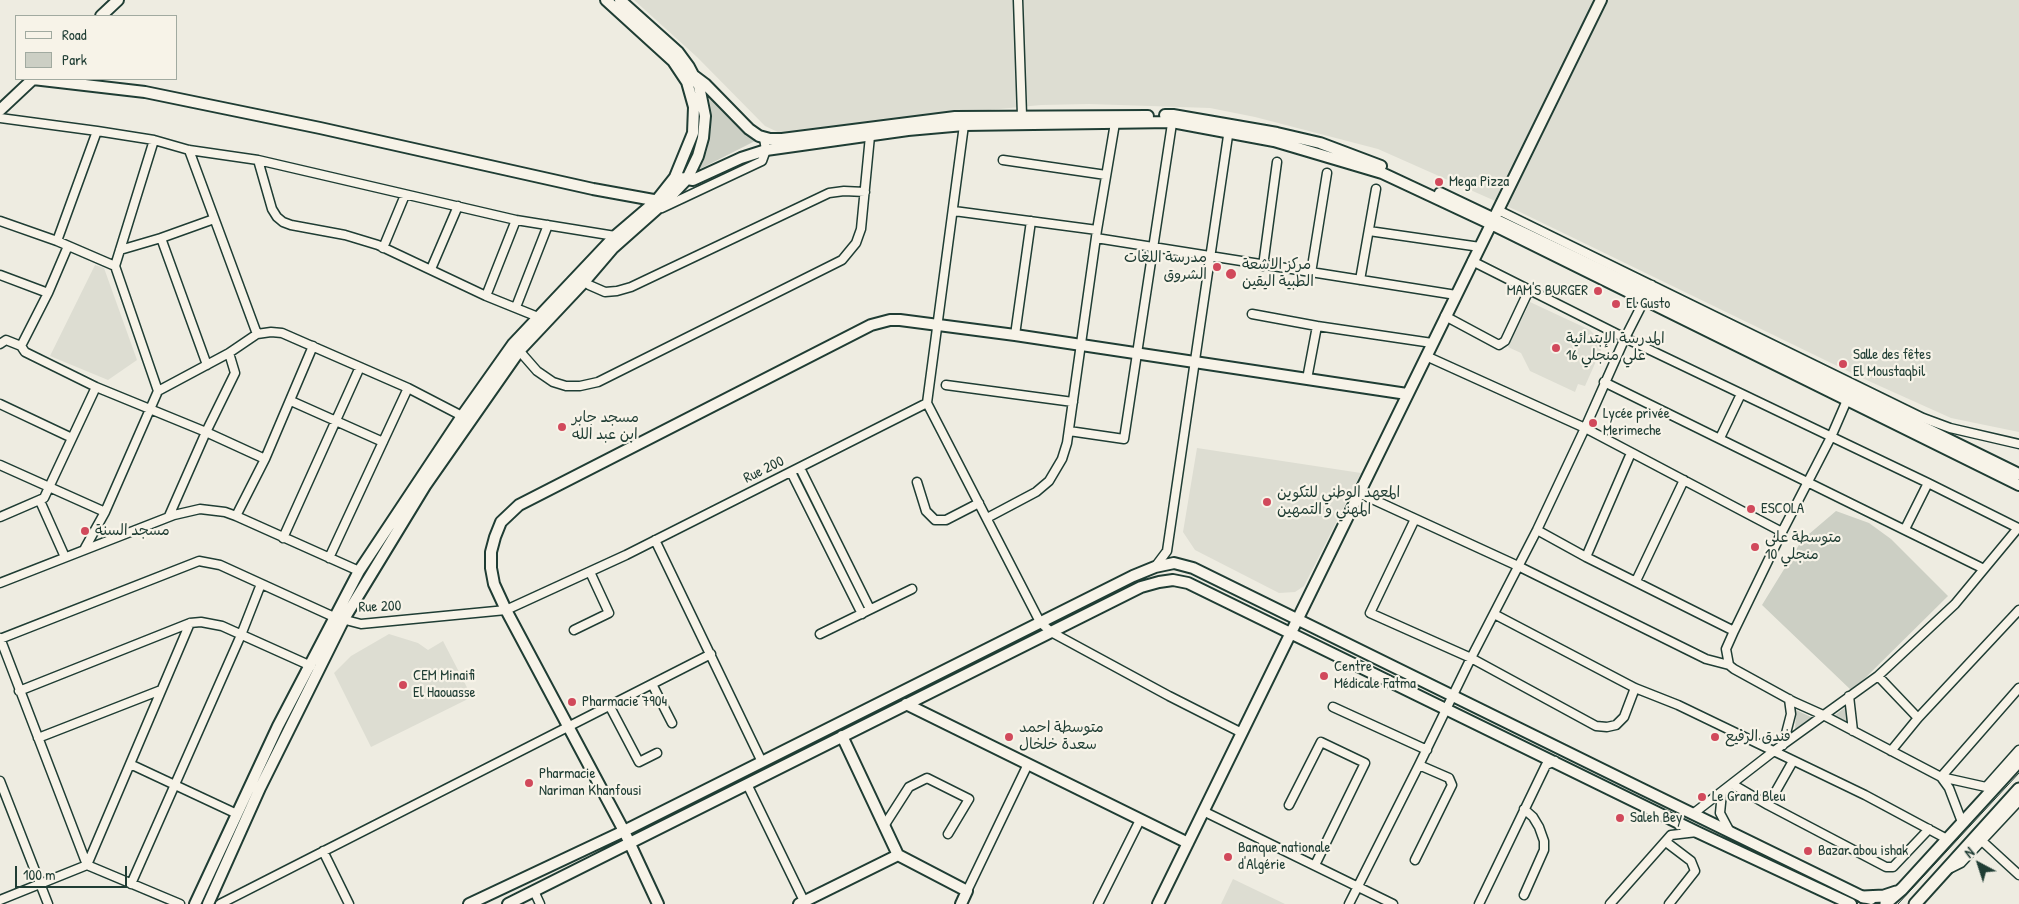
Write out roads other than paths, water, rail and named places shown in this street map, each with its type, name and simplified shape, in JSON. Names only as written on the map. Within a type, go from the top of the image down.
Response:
[{"type":"main road","points":[[102,15],[118,0]]},
{"type":"main road","points":[[208,904],[359,571],[462,416],[538,317],[657,205],[675,176],[689,145],[693,133],[694,107],[687,82],[673,61],[606,0]]},
{"type":"main road","points":[[195,904],[278,726],[311,666],[339,618],[516,347],[581,278],[615,236],[657,205],[667,200],[687,179],[701,147],[704,126],[702,96],[693,74],[678,52],[620,0]]},
{"type":"main road","points":[[1158,904],[1601,0]]},
{"type":"main road","points":[[693,74],[706,84],[749,129],[764,138],[782,139],[955,117],[1022,115],[1173,118],[1320,142],[1387,169],[1495,217],[2019,474]]},
{"type":"main road","points":[[0,110],[32,80]]},
{"type":"main road","points":[[42,80],[145,92],[320,128],[657,205]]},
{"type":"main road","points":[[675,176],[693,180],[741,158],[766,150],[908,130],[964,125],[1115,123],[1173,118]]},
{"type":"main road","points":[[1648,293],[1847,400],[2019,485]]},
{"type":"main road","points":[[658,904],[624,831],[494,584],[491,552],[494,537],[501,522],[519,505],[871,325],[890,320],[1015,334],[1082,346],[1407,394]]},
{"type":"main road","points":[[469,904],[624,831],[1133,576],[1154,567],[1174,563],[1193,568],[1297,618],[1863,897],[1885,903],[1894,902],[1898,904]]},
{"type":"main road","points":[[508,904],[1141,587],[1173,580],[1188,583],[1542,755],[1551,763],[1851,904]]},
{"type":"main road","points":[[906,704],[1188,843]]},
{"type":"main road","points":[[842,736],[898,855],[968,891],[961,904]]},
{"type":"main road","points":[[1885,903],[1902,888],[2019,761]]},
{"type":"main road","points":[[1918,902],[2019,789]]},
{"type":"main road","points":[[802,903],[898,855]]},
{"type":"main road","points":[[1863,897],[1884,896],[1902,888]]},
{"type":"street","points":[[1018,0],[1022,115]]},
{"type":"street","points":[[0,118],[154,140],[189,150],[258,160],[516,220],[615,236]]},
{"type":"street","points":[[1068,431],[1124,439],[1173,118]]},
{"type":"street","points":[[986,518],[1023,501],[1036,492],[1050,481],[1062,459],[1082,346],[1097,234],[1115,123]]},
{"type":"street","points":[[964,125],[939,325],[927,403],[1040,622],[1051,632],[1242,733]]},
{"type":"street","points":[[1154,567],[1167,551],[1229,128]]},
{"type":"street","points":[[57,241],[96,131]]},
{"type":"street","points":[[516,347],[537,371],[553,382],[566,386],[580,386],[598,382],[842,260],[856,244],[861,229],[870,136]]},
{"type":"street","points":[[657,205],[760,162],[764,158],[766,150],[764,138]]},
{"type":"street","points":[[154,140],[115,266],[158,391]]},
{"type":"street","points":[[189,150],[257,334]]},
{"type":"street","points":[[258,160],[272,209],[283,222],[345,235],[383,248],[486,296],[538,317]]},
{"type":"street","points":[[1003,160],[1106,175]]},
{"type":"street","points":[[1263,266],[1277,162]]},
{"type":"street","points":[[1311,273],[1327,173]]},
{"type":"street","points":[[1360,280],[1376,189]]},
{"type":"street","points":[[581,278],[605,292],[631,287],[829,193],[865,192]]},
{"type":"street","points":[[383,248],[405,195]]},
{"type":"street","points":[[431,269],[458,206]]},
{"type":"street","points":[[954,211],[1031,221],[1210,258],[1456,295]]},
{"type":"street","points":[[120,250],[162,238],[214,219]]},
{"type":"street","points":[[486,296],[516,220]]},
{"type":"street","points":[[0,221],[57,241],[115,266]]},
{"type":"street","points":[[1015,334],[1031,221]]},
{"type":"street","points":[[516,307],[548,226]]},
{"type":"street","points":[[1369,231],[1480,246]]},
{"type":"street","points":[[162,238],[207,365]]},
{"type":"street","points":[[21,346],[48,293],[68,246]]},
{"type":"street","points":[[1472,261],[1625,338],[2019,528],[1954,604],[1878,676],[1774,751],[1694,814]]},
{"type":"street","points":[[0,275],[48,293]]},
{"type":"street","points":[[1445,316],[1499,346],[1505,341],[1529,290]]},
{"type":"street","points":[[1349,904],[1427,750],[1470,658],[1538,530],[1604,382],[1648,293],[1937,424],[2019,444]]},
{"type":"street","points":[[1252,314],[1317,326],[1432,342]]},
{"type":"street","points":[[1307,379],[1317,326]]},
{"type":"street","points":[[85,548],[105,512],[158,391],[207,365],[257,334],[282,333],[408,388],[462,416]]},
{"type":"street","points":[[0,344],[6,340],[21,346],[25,352],[96,387],[150,408],[265,459]]},
{"type":"street","points":[[236,516],[265,459],[313,346]]},
{"type":"street","points":[[169,516],[206,432],[235,373],[229,352]]},
{"type":"street","points":[[1426,356],[1585,428],[1782,532]]},
{"type":"street","points":[[283,538],[360,367]]},
{"type":"street","points":[[1604,382],[1984,569]]},
{"type":"street","points":[[946,385],[1073,402]]},
{"type":"street","points":[[0,517],[40,501],[49,488],[96,387]]},
{"type":"street","points":[[329,558],[408,388]]},
{"type":"street","points":[[1720,438],[1741,394]]},
{"type":"street","points":[[1729,664],[1726,650],[1734,631],[1782,532],[1832,437],[1847,400]]},
{"type":"street","points":[[291,401],[383,442]]},
{"type":"street","name":"Rue 200","points":[[0,639],[199,561],[220,565],[339,618],[361,624],[506,610],[590,572],[927,403]]},
{"type":"street","points":[[0,404],[72,438]]},
{"type":"street","points":[[1586,557],[1631,453]]},
{"type":"street","points":[[0,465],[105,512]]},
{"type":"street","points":[[800,468],[870,610]]},
{"type":"street","points":[[791,472],[862,614]]},
{"type":"street","points":[[1636,580],[1684,480]]},
{"type":"street","points":[[917,482],[926,511],[935,520],[946,520],[979,503]]},
{"type":"street","points":[[1906,529],[1928,483]]},
{"type":"street","points":[[1359,493],[1518,566],[1706,659],[1729,664],[1734,669],[1789,699],[1941,777],[1986,787],[1998,783]]},
{"type":"street","points":[[40,501],[64,558]]},
{"type":"street","points":[[0,583],[169,516],[200,509],[236,516],[359,571]]},
{"type":"street","points":[[1415,519],[1370,613],[1470,658],[1596,726],[1607,727],[1616,724],[1624,717],[1635,688]]},
{"type":"street","points":[[1538,530],[1586,557],[1636,580],[1734,631]]},
{"type":"street","points":[[655,540],[762,762]]},
{"type":"street","points":[[1167,551],[1180,565]]},
{"type":"street","points":[[574,630],[609,613],[590,572]]},
{"type":"street","points":[[131,884],[262,584]]},
{"type":"street","points":[[820,634],[912,588]]},
{"type":"street","points":[[1891,751],[1918,718],[2019,610]]},
{"type":"street","points":[[1494,614],[1635,688],[1678,704],[1866,795],[1947,839]]},
{"type":"street","points":[[20,691],[190,624],[201,622],[210,622],[311,666]]},
{"type":"street","points":[[0,900],[87,865],[190,624]]},
{"type":"street","points":[[0,639],[87,865],[180,904]]},
{"type":"street","points":[[220,904],[710,654]]},
{"type":"street","points":[[1878,676],[1918,718]]},
{"type":"street","points":[[652,684],[672,723]]},
{"type":"street","points":[[1941,777],[2019,688]]},
{"type":"street","points":[[38,738],[161,690]]},
{"type":"street","points":[[1849,696],[1853,731]]},
{"type":"street","points":[[1783,745],[1791,714],[1789,699]]},
{"type":"street","points":[[609,705],[639,762],[657,754]]},
{"type":"street","points":[[1333,707],[1427,750]]},
{"type":"street","points":[[1289,805],[1321,742],[1365,763],[1315,865]]},
{"type":"street","points":[[1986,787],[2019,750]]},
{"type":"street","points":[[1768,805],[1793,761]]},
{"type":"street","points":[[1479,904],[1524,809],[1551,763]]},
{"type":"street","points":[[130,764],[238,814]]},
{"type":"street","points":[[968,891],[1028,764]]},
{"type":"street","points":[[1415,860],[1452,785],[1449,778],[1419,765]]},
{"type":"street","points":[[1941,777],[1949,788],[1962,822]]},
{"type":"street","points":[[884,826],[909,788],[927,778],[969,798],[948,834]]},
{"type":"street","points":[[0,781],[48,904]]},
{"type":"street","points":[[747,784],[802,903]]},
{"type":"street","points":[[1732,784],[1768,805],[1886,866],[1893,867],[1928,829]]},
{"type":"street","points":[[1722,793],[1720,813],[1729,830]]},
{"type":"street","points":[[1947,870],[1961,863],[2019,801]]},
{"type":"street","points":[[1524,809],[1536,822],[1544,840],[1544,850],[1524,895]]},
{"type":"street","points":[[1203,812],[1393,904]]},
{"type":"street","points":[[1665,815],[1669,838],[1691,861],[1695,871],[1669,904]]},
{"type":"street","points":[[1098,904],[1140,820]]},
{"type":"street","points":[[1610,904],[1669,838],[1697,832]]},
{"type":"street","points":[[1982,841],[2019,875]]},
{"type":"street","points":[[323,851],[349,904]]},
{"type":"street","points":[[534,891],[540,904]]},
{"type":"tram line","points":[[1898,904],[2019,773]]},
{"type":"place","name":"Mega Pizza","points":[[1439,182]]},
{"type":"place","name":"مدرسة اللغات الشروق","points":[[1217,267]]},
{"type":"place","name":"مركز الاشعة الطبية اليقين","points":[[1231,274]]},
{"type":"place","name":"MAM'S BURGER","points":[[1598,291]]},
{"type":"place","name":"El Gusto","points":[[1616,304]]},
{"type":"place","name":"المدرسة الإبتدائية علي منجلي 16","points":[[1556,348]]},
{"type":"place","name":"Salle des fêtes El Moustaqbil","points":[[1843,364]]},
{"type":"place","name":"Lycée privée Merimeche","points":[[1593,423]]},
{"type":"place","name":"مسجد جابر ابن عبد الله","points":[[562,427]]},
{"type":"place","name":"المعهد الوطني للتكوين المهني و التمهين","points":[[1267,502]]},
{"type":"place","name":"ESCOLA","points":[[1751,509]]},
{"type":"place","name":"مسجد السنة","points":[[85,531]]},
{"type":"place","name":"متوسطة علي منجلي 10","points":[[1755,547]]},
{"type":"place","name":"Centre Médicale Fatma","points":[[1324,676]]},
{"type":"place","name":"CEM Minaifi El Haouasse","points":[[403,685]]},
{"type":"place","name":"Pharmacie 7904","points":[[572,702]]},
{"type":"place","name":"متوسطة احمد سعدة خلخال","points":[[1009,737]]},
{"type":"place","name":"فندق الرفيع","points":[[1715,737]]},
{"type":"place","name":"Pharmacie Nariman Khanfousi","points":[[529,783]]},
{"type":"place","name":"Le Grand Bleu","points":[[1702,797]]},
{"type":"place","name":"Saleh Bey","points":[[1620,818]]},
{"type":"place","name":"Bazar abou ishak","points":[[1808,851]]},
{"type":"place","name":"Banque nationale d'Algérie","points":[[1228,857]]}]
